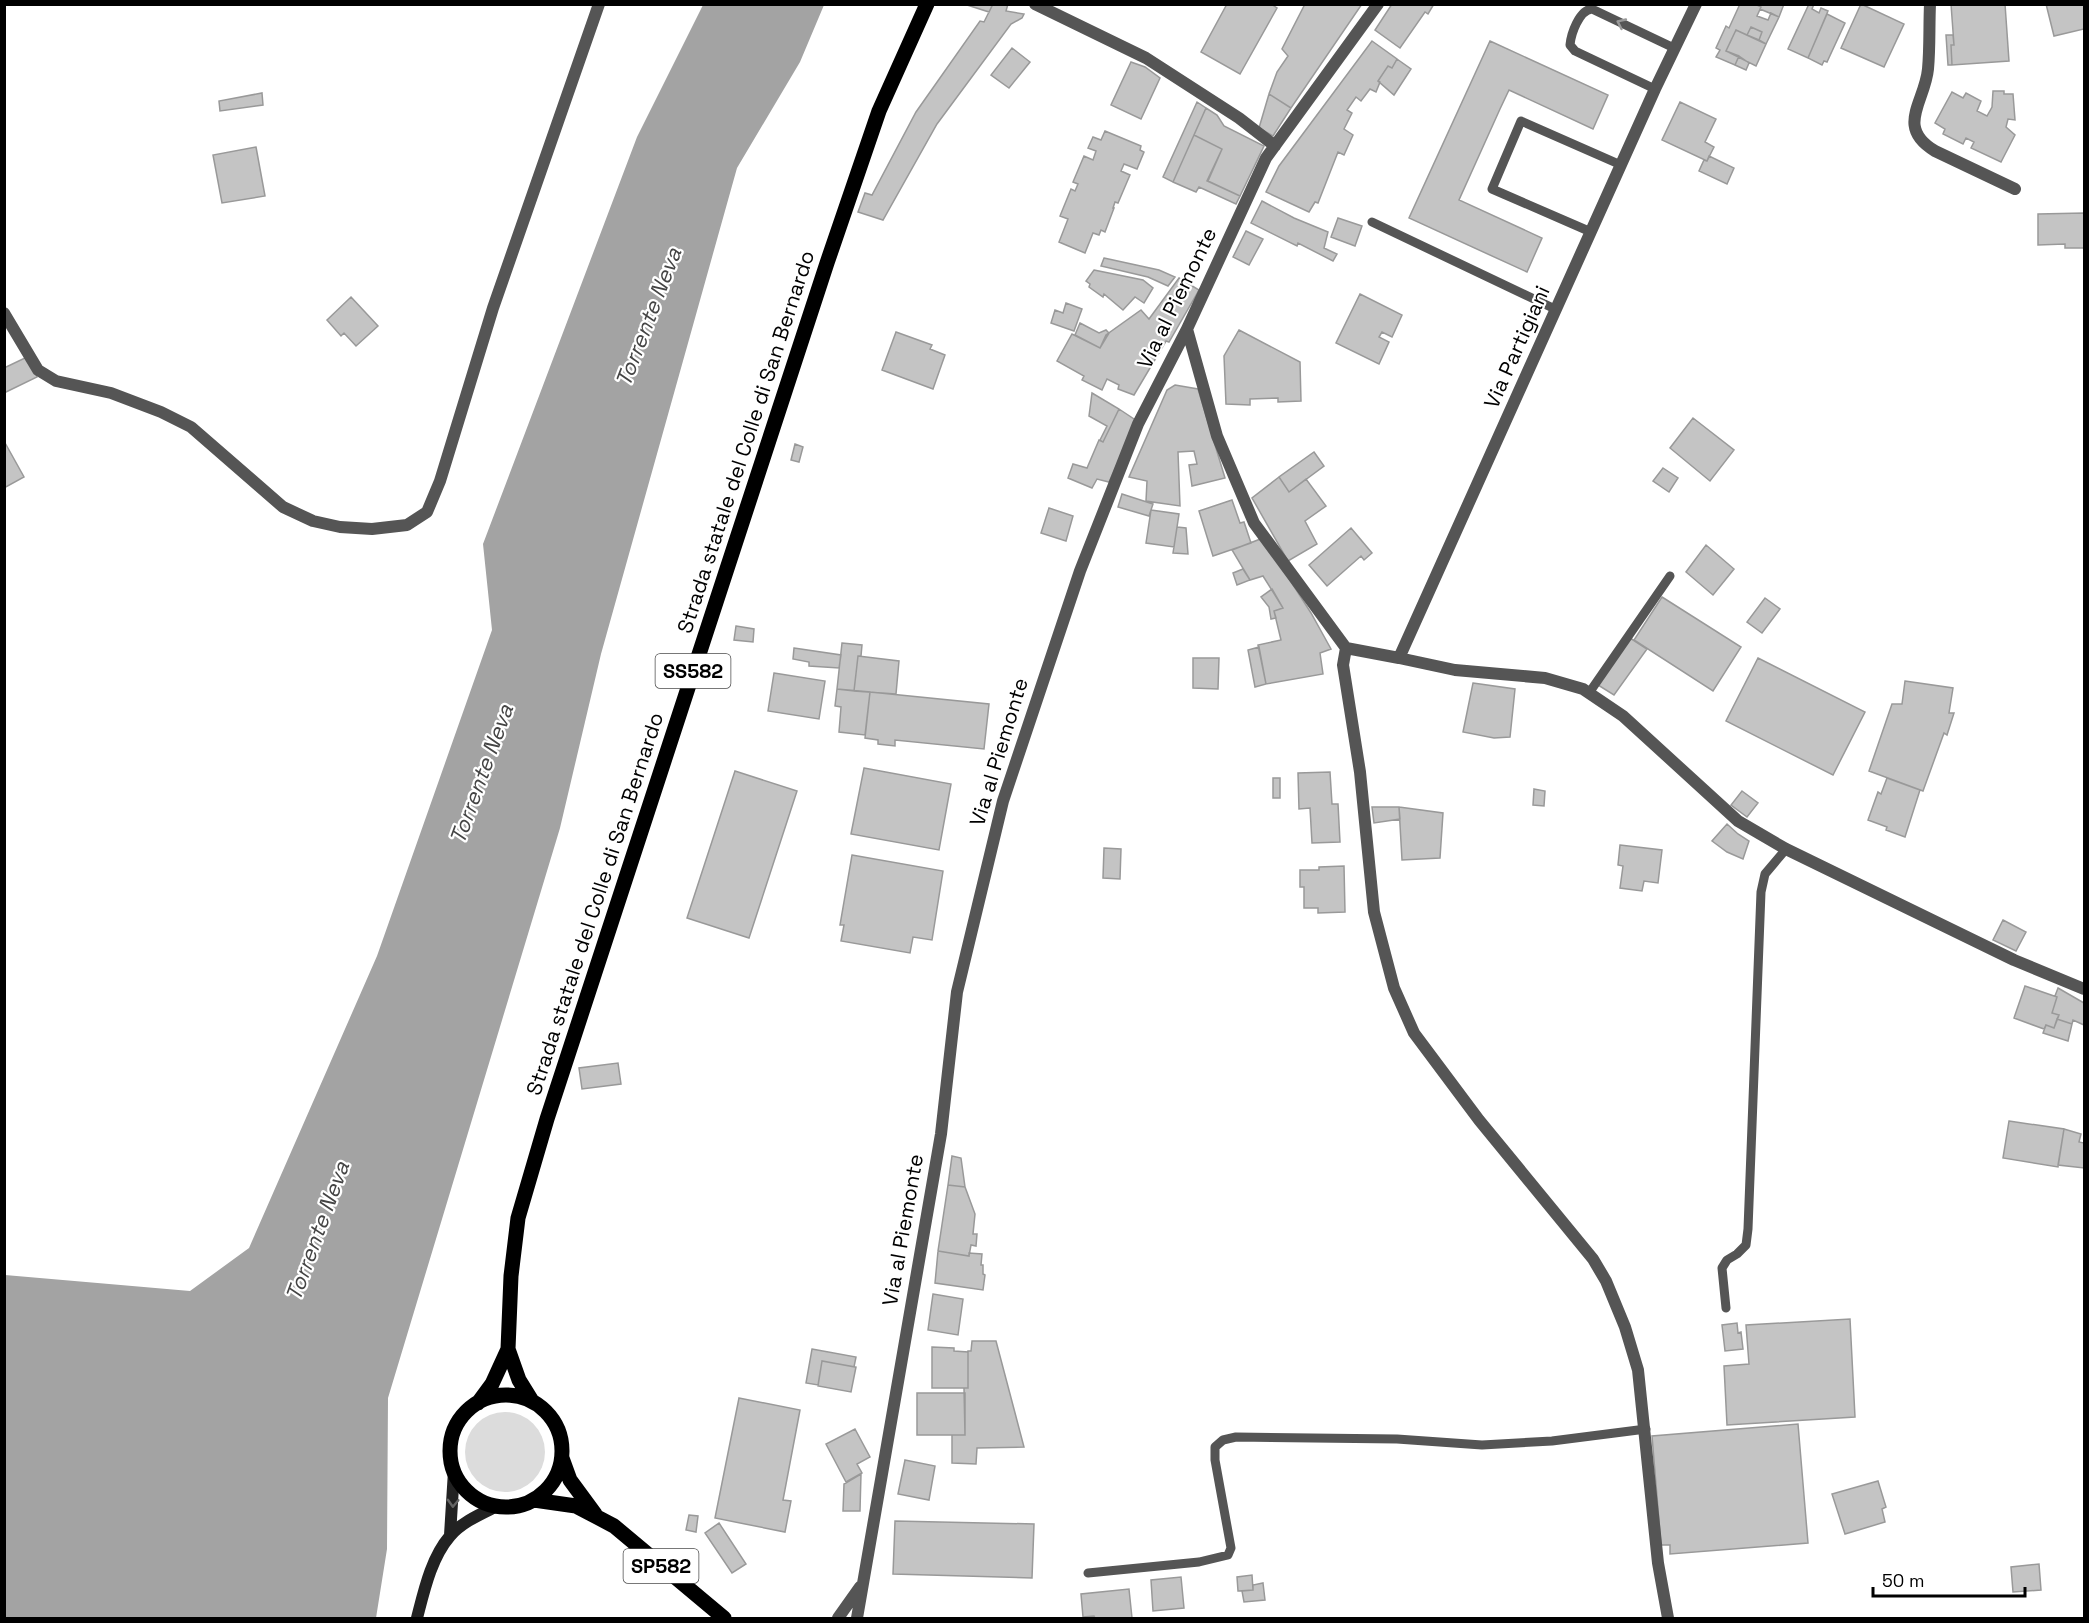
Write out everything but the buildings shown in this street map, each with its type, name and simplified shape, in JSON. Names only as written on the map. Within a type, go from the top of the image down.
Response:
[{"type":"main road","name":"Strada statale del Colle di San Bernardo","points":[[532,1401],[519,1380],[508,1349],[511,1276],[518,1218],[547,1119],[739,526],[838,230],[879,111],[927,4]]},
{"type":"main road","name":"Strada statale del Colle di San Bernardo","points":[[478,1403],[492,1384],[508,1349]]},
{"type":"main road","points":[[450,1535],[454,1471],[450,1452],[453,1432],[463,1415],[478,1403],[492,1396],[522,1397],[532,1401],[547,1413],[557,1428],[562,1446],[562,1458],[553,1482],[534,1500],[513,1507],[485,1503],[468,1492],[454,1471]]},
{"type":"main road","name":"SP582","points":[[562,1458],[570,1480],[597,1516]]},
{"type":"main road","name":"SP582","points":[[534,1500],[576,1506],[614,1526],[724,1618]]},
{"type":"main road","points":[[417,1618],[424,1589],[438,1554],[450,1535],[470,1520],[497,1506]]},
{"type":"street","points":[[4,313],[38,370],[56,381],[111,393],[161,412],[191,427],[283,507],[313,521],[340,527],[372,529],[407,525],[427,512],[440,481],[493,308],[599,4]]},
{"type":"street","points":[[1035,4],[1146,58],[1239,118],[1275,146]]},
{"type":"street","name":"Via al Piemonte","points":[[857,1618],[941,1134],[957,992],[1003,801],[1084,560],[1138,424],[1187,328],[1266,158],[1378,4]]},
{"type":"street","name":"Via Partigiani","points":[[1399,658],[1555,309],[1696,4]]},
{"type":"street","points":[[1930,4],[1928,72],[1914,114],[1914,125],[1918,136],[1935,151],[2015,189]]},
{"type":"street","points":[[1187,328],[1217,436],[1254,523],[1346,648],[1455,670],[1545,678],[1582,689],[1623,716],[1738,821],[1786,849],[2014,960],[2085,988]]},
{"type":"street","points":[[1346,648],[1343,664],[1360,772],[1374,912],[1394,988],[1414,1033],[1479,1120],[1593,1259],[1606,1281],[1625,1327],[1638,1370],[1646,1429],[1658,1563],[1668,1618]]},
{"type":"street","name":"Via al Piemonte","points":[[838,1618],[863,1583]]},
{"type":"lane","points":[[1655,89],[1575,51],[1570,45],[1570,38],[1582,13],[1592,9],[1674,48]]},
{"type":"lane","points":[[1591,232],[1492,189],[1521,121],[1621,165]]},
{"type":"lane","points":[[1371,222],[1555,309]]},
{"type":"lane","points":[[1589,693],[1670,576]]},
{"type":"lane","points":[[1726,1308],[1722,1268],[1727,1260],[1746,1245],[1748,1229],[1761,892],[1766,874],[1786,849]]},
{"type":"lane","points":[[1088,1573],[1199,1562],[1228,1555],[1231,1548],[1215,1460],[1215,1447],[1223,1440],[1236,1437],[1397,1439],[1482,1445],[1552,1441],[1646,1429]]},
{"type":"shaded area","points":[[505,1412],[520,1415],[533,1424],[542,1437],[545,1452],[542,1467],[533,1480],[520,1489],[505,1492],[490,1489],[477,1480],[468,1467],[465,1452],[468,1437],[477,1424],[490,1415]]},
{"type":"water","name":"Torrente Neva","points":[[703,5],[824,5],[800,62],[737,168],[601,654],[560,828],[388,1398],[387,1549],[376,1618],[5,1618],[5,1275],[190,1291],[249,1248],[377,956],[492,630],[483,544],[637,137]]}]
